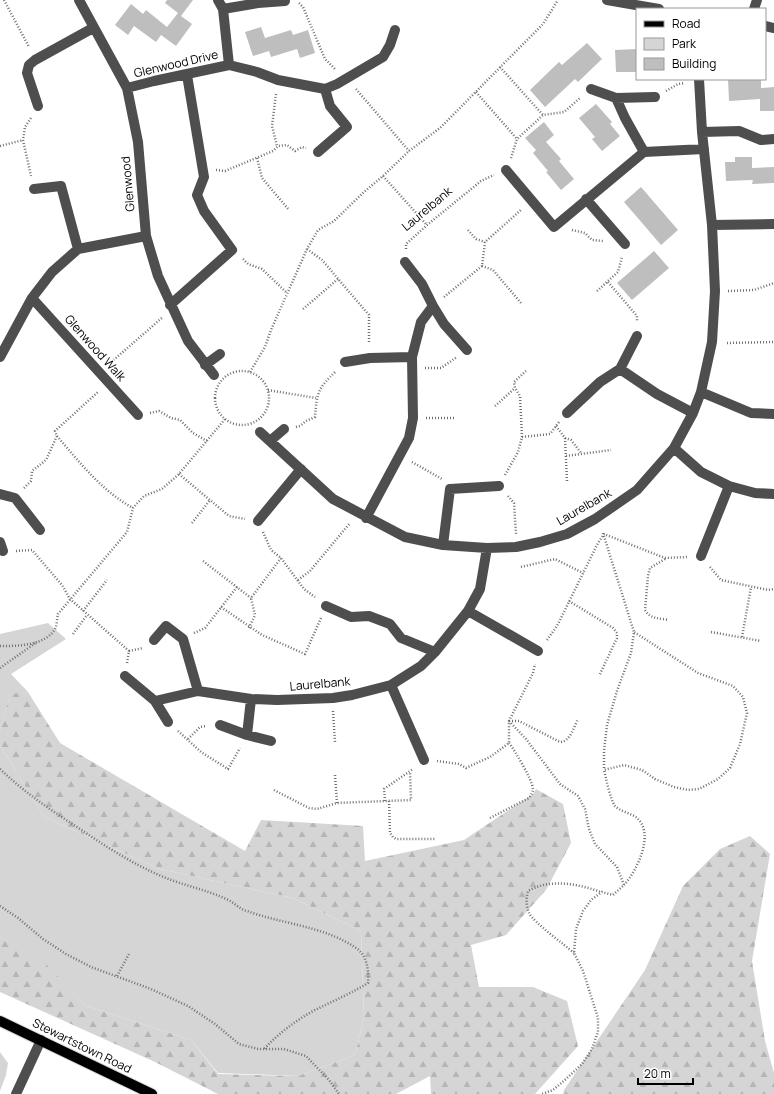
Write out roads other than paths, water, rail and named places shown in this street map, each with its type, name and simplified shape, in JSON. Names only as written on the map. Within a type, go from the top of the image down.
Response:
[{"type":"main road","name":"Stewartstown Road","points":[[0,1021],[152,1094]]},
{"type":"street","name":"Glenwood","points":[[79,0],[126,88],[138,142],[146,236],[158,276],[188,342],[214,375]]},
{"type":"street","points":[[607,0],[653,8]]},
{"type":"street","points":[[229,65],[221,4],[285,1]]},
{"type":"street","points":[[38,106],[26,73],[29,65],[35,60],[93,28]]},
{"type":"street","points":[[318,152],[347,127],[330,106],[325,89],[383,57],[390,45],[395,30]]},
{"type":"street","name":"Glenwood Drive","points":[[126,88],[229,65],[257,72],[278,80],[325,89]]},
{"type":"street","points":[[171,307],[232,250],[204,211],[197,195],[203,173],[187,75]]},
{"type":"street","name":"Laurelbank","points":[[260,432],[333,499],[405,537],[443,545],[487,548],[516,547],[540,542],[567,534],[595,519],[637,490],[674,448],[693,413],[701,392],[712,342],[714,292],[712,225],[702,132],[700,81]]},
{"type":"street","points":[[592,89],[616,98],[655,97]]},
{"type":"street","points":[[616,98],[625,118],[644,152]]},
{"type":"street","points":[[702,132],[739,131],[761,140],[774,139]]},
{"type":"street","points":[[506,170],[554,227],[644,152],[704,149]]},
{"type":"street","points":[[34,189],[61,186],[78,249]]},
{"type":"street","points":[[586,199],[625,244]]},
{"type":"street","points":[[712,225],[774,224]]},
{"type":"street","points":[[0,357],[32,298],[52,272],[78,249],[146,236]]},
{"type":"street","points":[[405,262],[422,284],[444,324],[467,350]]},
{"type":"street","name":"Glenwood Walk","points":[[32,298],[138,415]]},
{"type":"street","points":[[362,515],[409,438],[414,418],[412,357],[421,322],[433,306]]},
{"type":"street","points":[[567,413],[600,382],[620,369],[638,336]]},
{"type":"street","points":[[205,365],[220,354]]},
{"type":"street","points":[[345,362],[370,358],[412,357]]},
{"type":"street","points":[[620,369],[657,394],[693,413]]},
{"type":"street","points":[[701,392],[751,413],[774,414]]},
{"type":"street","points":[[270,442],[284,429]]},
{"type":"street","points":[[674,448],[701,472],[729,486],[755,493],[774,494]]},
{"type":"street","points":[[258,521],[301,470]]},
{"type":"street","points":[[443,545],[450,489],[499,486]]},
{"type":"street","points":[[701,556],[729,486]]},
{"type":"street","points":[[0,494],[14,498],[40,530]]},
{"type":"street","name":"Laurelbank","points":[[155,701],[198,690],[251,699],[277,700],[333,698],[352,695],[391,685],[421,666],[435,652],[468,611],[480,589],[487,548]]},
{"type":"street","points":[[326,606],[351,617],[369,616],[390,624],[401,638],[435,652]]},
{"type":"street","points":[[468,611],[538,652]]},
{"type":"street","points":[[154,640],[166,626],[183,639],[198,690]]},
{"type":"street","points":[[125,676],[155,701],[168,722]]},
{"type":"street","points":[[391,685],[424,760]]},
{"type":"street","points":[[247,735],[251,699]]},
{"type":"street","points":[[220,724],[247,735],[271,741]]},
{"type":"street","points":[[16,1094],[41,1040]]}]
